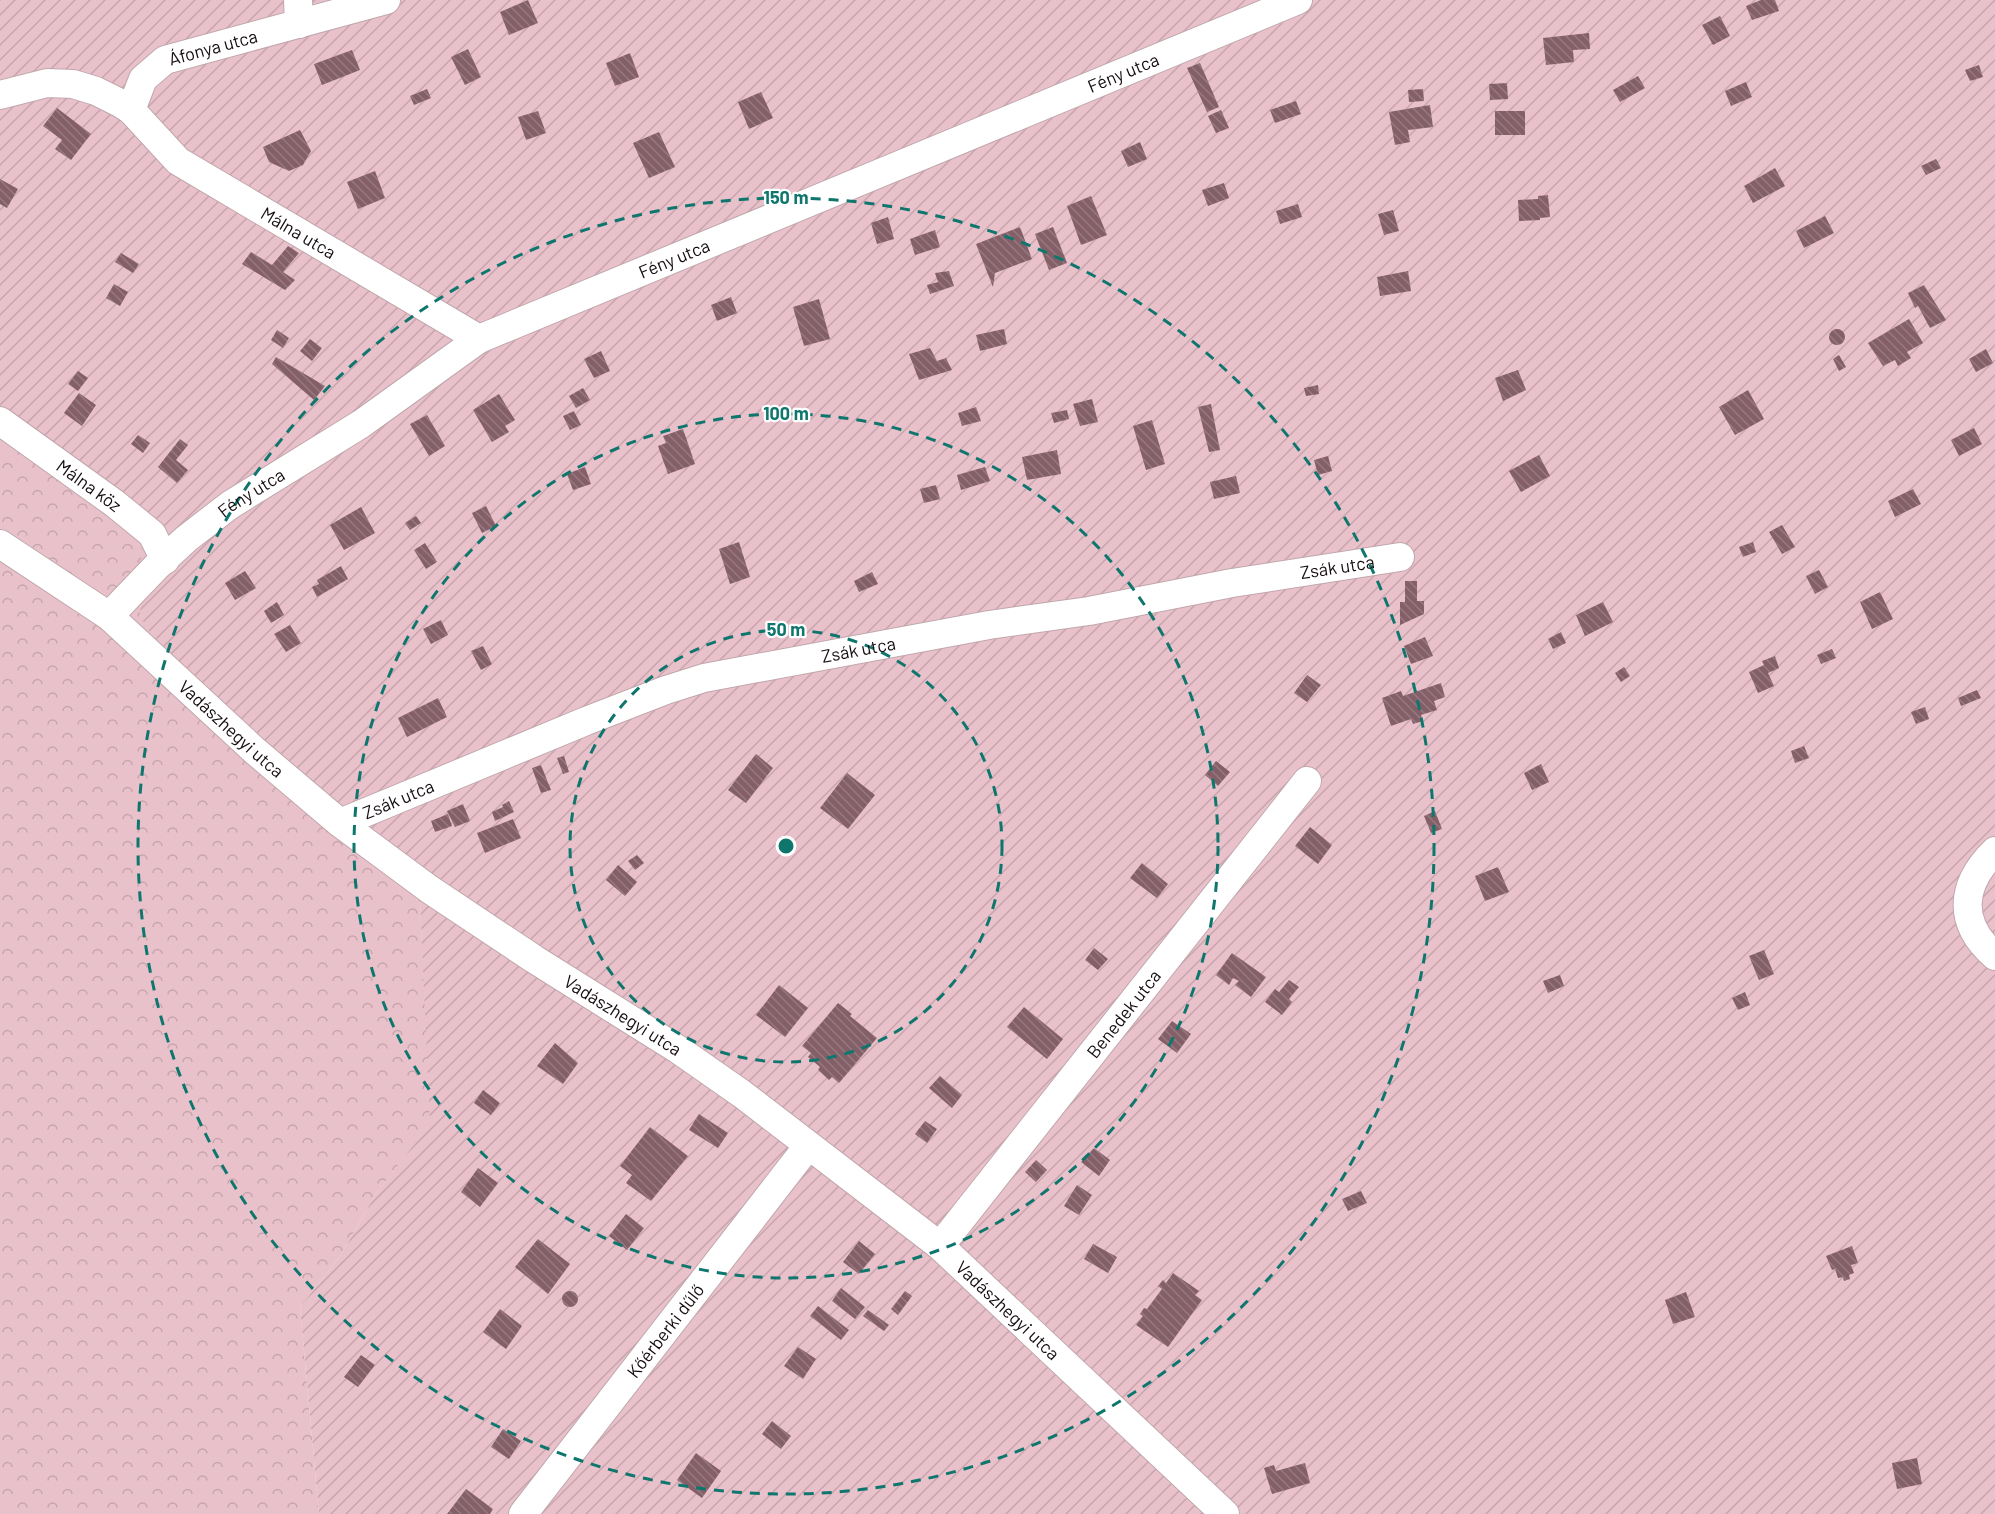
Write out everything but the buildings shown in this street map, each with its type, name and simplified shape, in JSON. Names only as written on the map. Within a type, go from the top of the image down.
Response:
[{"type":"street","name":"Áfonya utca","points":[[131,110],[143,79],[165,60],[298,12],[386,0]]},
{"type":"street","name":"Fény utca","points":[[109,616],[134,588],[186,539],[230,505],[361,424],[479,339],[1298,0]]},
{"type":"street","points":[[0,95],[47,83],[73,84],[96,91],[131,110]]},
{"type":"street","name":"Málna utca","points":[[131,110],[178,161],[479,339]]},
{"type":"street","name":"Málna köz","points":[[0,421],[114,503],[152,534],[165,560]]},
{"type":"street","name":"Vadászhegyi utca","points":[[0,544],[109,616],[255,751],[340,823],[429,889],[679,1050],[742,1094],[940,1246],[1225,1514]]},
{"type":"street","name":"Zsák utca","points":[[340,823],[586,721],[704,678],[988,625],[1400,557]]},
{"type":"street","name":"Benedek utca","points":[[940,1246],[1308,781]]},
{"type":"street","points":[[1995,851],[1981,865],[1971,883],[1967,906],[1972,929],[1981,943],[1995,956]]},
{"type":"street","name":"Kőérberki dűlő","points":[[523,1514],[808,1146]]},
{"type":"green space","points":[[0,0],[1995,0],[1995,1514],[319,1514],[300,1307],[341,1255],[375,1195],[430,1124],[420,903],[354,825],[231,716],[152,636],[140,616],[142,533],[0,429]]},
{"type":"green space","points":[[0,429],[143,533],[140,616],[354,825],[420,903],[431,1124],[375,1195],[341,1255],[300,1307],[319,1514],[0,1514]]}]
